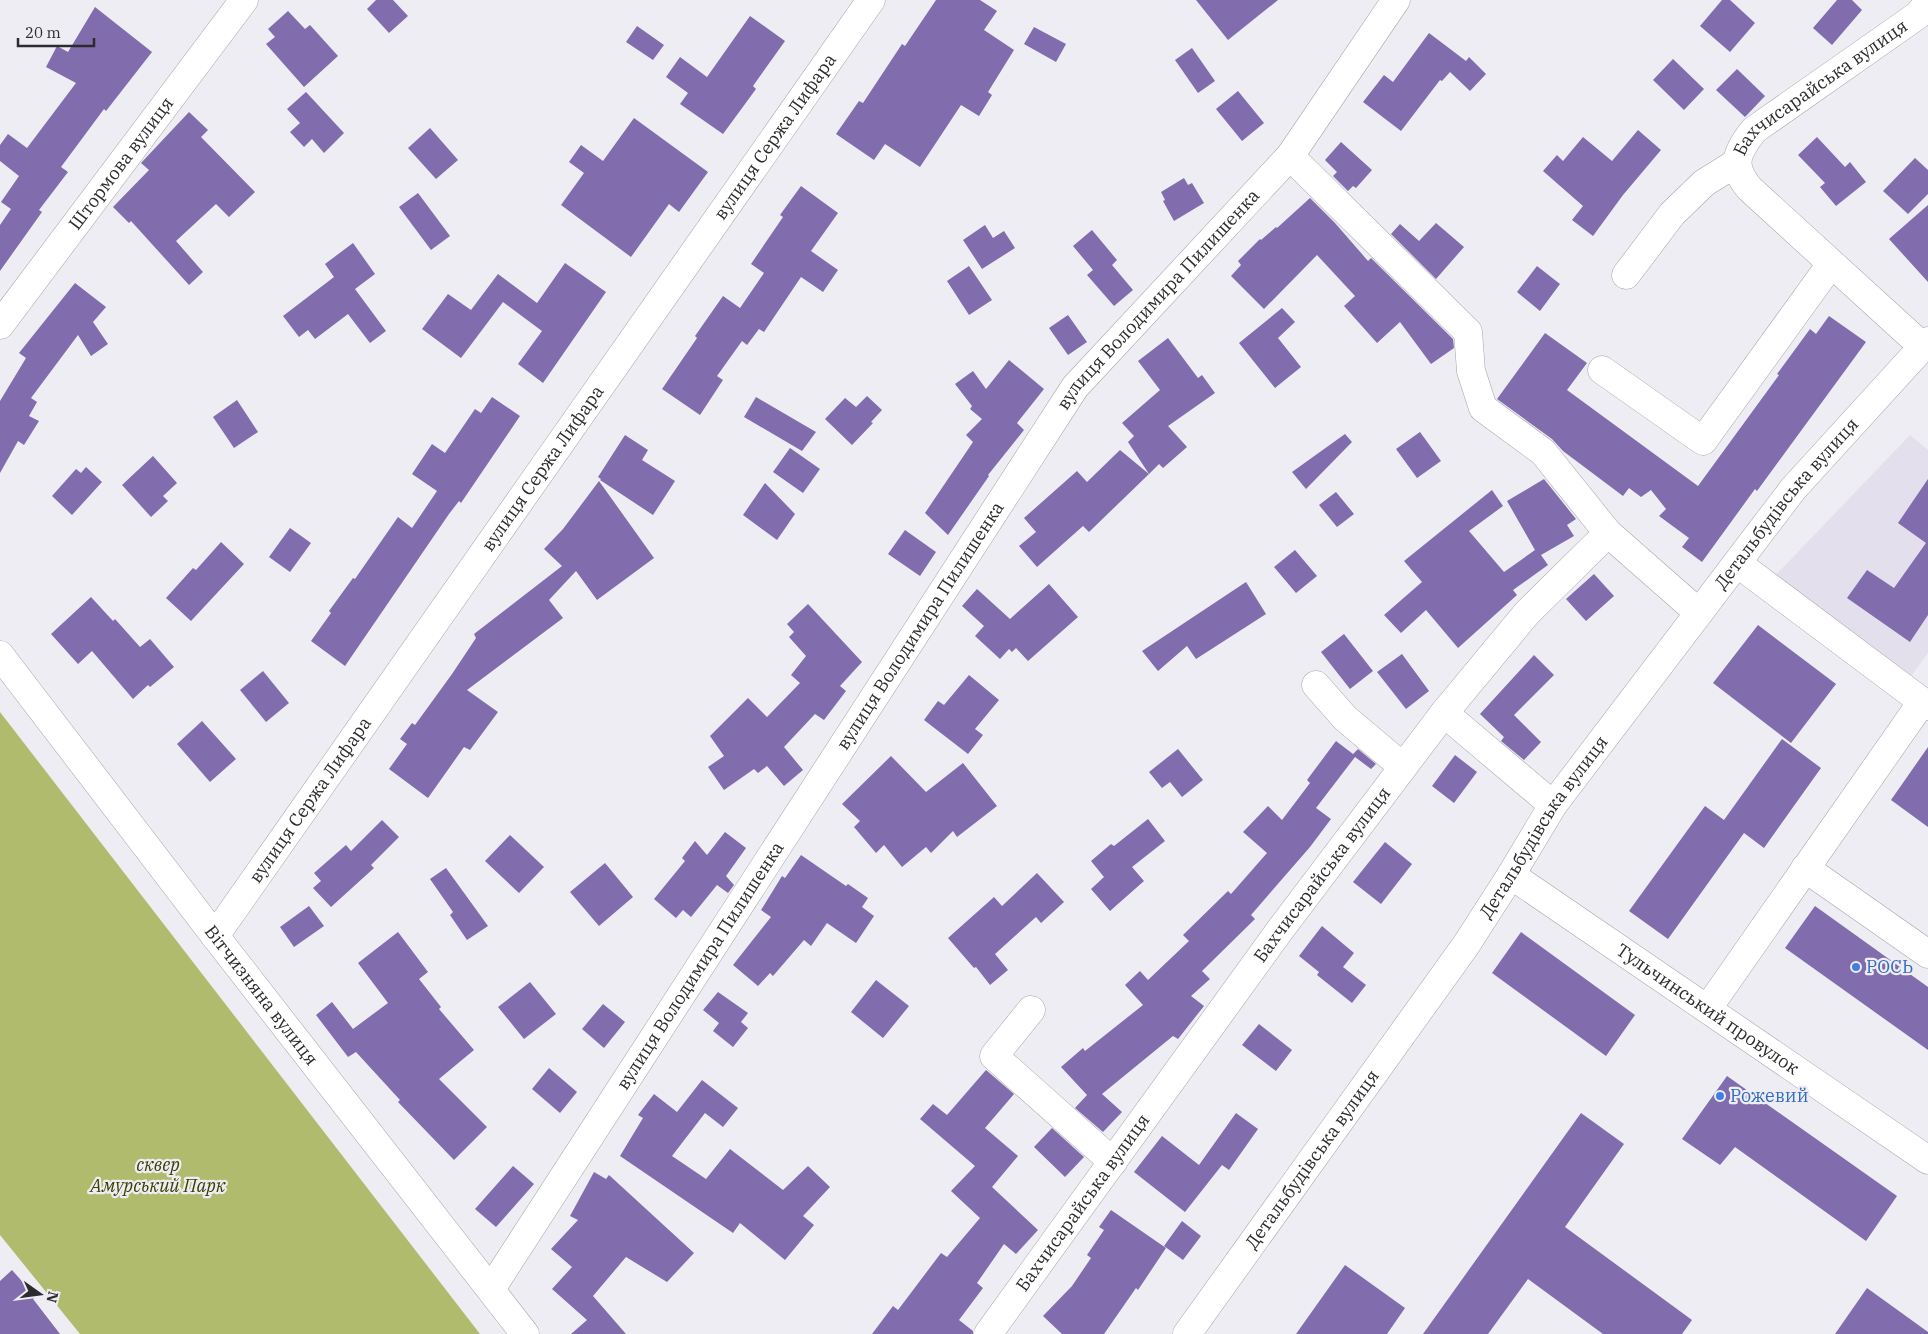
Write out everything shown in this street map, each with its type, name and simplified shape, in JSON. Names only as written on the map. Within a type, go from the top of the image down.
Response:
[{"type":"street","name":"Штормова вулиця","points":[[0,326],[244,0]]},
{"type":"street","name":"вулиця Сержа Лифара","points":[[215,936],[871,0]]},
{"type":"street","name":"вулиця Володимира Пилишенка","points":[[491,1289],[1075,387],[1290,156],[1396,0]]},
{"type":"street","name":"Бахчисарайська вулиця","points":[[1925,344],[1831,264],[1750,189],[1741,179],[1736,164],[1742,145],[1754,130],[1918,15],[1928,3]]},
{"type":"street","points":[[1290,156],[1468,332],[1471,371],[1483,408],[1543,452],[1608,533],[1699,613]]},
{"type":"street","points":[[1626,275],[1672,214],[1704,183],[1736,164]]},
{"type":"street","points":[[1602,370],[1702,441],[1831,264]]},
{"type":"street","name":"Детальбудівська вулиця","points":[[1186,1334],[1466,945],[1511,875],[1552,805],[1793,489],[1925,344]]},
{"type":"street","name":"Бахчисарайська вулиця","points":[[988,1334],[1280,930],[1444,713],[1527,613],[1608,533]]},
{"type":"street","points":[[1708,1008],[1805,868],[1925,704],[1737,563]]},
{"type":"street","name":"Вітчизняна вулиця","points":[[0,655],[215,936],[525,1334]]},
{"type":"street","points":[[1316,685],[1346,718],[1403,767]]},
{"type":"street","points":[[1444,713],[1552,805]]},
{"type":"street","points":[[1805,868],[1928,954]]},
{"type":"street","name":"Тульчинський провулок","points":[[1511,875],[1928,1160]]},
{"type":"street","points":[[1031,1010],[994,1056],[1113,1162]]},
{"type":"shaded area","points":[[1910,435],[1928,450],[1928,653],[1909,679],[1771,580]]},
{"type":"green space","name":"сквер Амурський Парк","points":[[0,712],[480,1334],[80,1334],[0,1235]]},
{"type":"building","points":[[376,0],[393,0],[408,16],[389,33],[367,9]]},
{"type":"building","points":[[936,0],[980,0],[997,11],[984,30],[1014,50],[988,92],[992,95],[979,116],[961,105],[920,167],[885,144],[874,160],[836,134],[859,101],[863,103],[902,44],[905,46]]},
{"type":"building","points":[[1196,0],[1278,0],[1228,40]]},
{"type":"building","points":[[1722,0],[1730,0],[1755,23],[1730,52],[1700,26]]},
{"type":"building","points":[[1837,0],[1852,0],[1862,10],[1832,45],[1813,28]]},
{"type":"building","points":[[95,7],[152,52],[106,111],[104,109],[61,167],[68,172],[39,210],[42,212],[0,271],[0,225],[11,209],[1,202],[19,176],[0,161],[0,145],[8,134],[27,148],[76,83],[46,67],[57,46],[68,52]]},
{"type":"building","points":[[288,11],[305,29],[310,25],[338,56],[304,87],[266,44],[275,37],[268,29]]},
{"type":"building","points":[[750,16],[785,41],[753,86],[756,89],[723,134],[680,104],[688,93],[666,77],[680,57],[707,77]]},
{"type":"building","points":[[637,26],[664,45],[653,60],[626,42]]},
{"type":"building","points":[[1034,27],[1066,44],[1056,62],[1024,44]]},
{"type":"building","points":[[1429,33],[1466,61],[1469,57],[1486,74],[1470,91],[1450,72],[1442,81],[1440,80],[1401,131],[1363,102],[1384,75],[1393,82]]},
{"type":"building","points":[[1192,48],[1215,81],[1198,93],[1175,60]]},
{"type":"building","points":[[1673,59],[1704,89],[1684,110],[1653,80]]},
{"type":"building","points":[[1737,69],[1765,96],[1745,117],[1716,90]]},
{"type":"building","points":[[1238,91],[1264,123],[1242,141],[1216,109]]},
{"type":"building","points":[[306,92],[344,133],[324,153],[312,139],[304,147],[290,132],[300,123],[287,109]]},
{"type":"building","points":[[189,112],[208,130],[201,137],[255,192],[229,217],[216,204],[176,241],[203,272],[189,285],[131,221],[129,223],[113,207],[149,170],[141,163]]},
{"type":"building","points":[[634,118],[708,172],[679,212],[669,204],[631,257],[561,205],[584,173],[569,162],[581,145],[603,161]]},
{"type":"building","points":[[430,128],[458,160],[436,179],[408,148]]},
{"type":"building","points":[[1638,130],[1661,150],[1623,195],[1593,236],[1572,220],[1583,206],[1543,171],[1557,155],[1563,161],[1583,137],[1612,161]]},
{"type":"building","points":[[1817,137],[1845,167],[1850,162],[1866,182],[1836,206],[1820,187],[1825,183],[1798,155]]},
{"type":"building","points":[[1341,142],[1372,170],[1356,188],[1353,186],[1348,191],[1333,176],[1337,172],[1325,160]]},
{"type":"building","points":[[1915,158],[1928,170],[1928,194],[1908,214],[1883,191]]},
{"type":"building","points":[[1184,178],[1188,185],[1192,183],[1204,203],[1174,221],[1163,201],[1165,200],[1161,192]]},
{"type":"building","points":[[801,186],[838,213],[811,251],[838,270],[823,292],[801,277],[764,332],[759,329],[747,345],[742,341],[717,376],[723,380],[700,415],[662,389],[723,296],[740,308],[764,273],[751,264],[783,217],[780,215]]},
{"type":"building","points":[[418,193],[450,236],[431,250],[399,207]]},
{"type":"building","points":[[1310,198],[1368,261],[1371,258],[1453,339],[1454,348],[1431,364],[1400,322],[1377,343],[1344,306],[1355,296],[1317,255],[1264,309],[1231,276],[1241,265],[1238,261],[1260,239],[1277,228]]},
{"type":"building","points":[[1928,205],[1928,282],[1889,239]]},
{"type":"building","points":[[1436,223],[1464,247],[1436,279],[1391,234],[1400,224],[1419,241]]},
{"type":"building","points":[[985,225],[993,238],[1004,231],[1015,248],[982,269],[963,240]]},
{"type":"building","points":[[1092,230],[1117,260],[1112,265],[1133,290],[1114,306],[1087,275],[1093,270],[1073,246]]},
{"type":"building","points":[[353,243],[375,274],[355,289],[386,331],[370,343],[348,314],[315,339],[308,330],[299,337],[283,316],[334,277],[325,264]]},
{"type":"building","points":[[565,263],[606,292],[543,383],[518,364],[542,331],[503,302],[461,358],[422,329],[448,294],[471,310],[498,274],[537,303]]},
{"type":"building","points":[[969,266],[992,300],[969,315],[947,281]]},
{"type":"building","points":[[1537,266],[1560,284],[1540,311],[1517,292]]},
{"type":"building","points":[[75,283],[106,307],[93,322],[108,344],[91,356],[78,335],[31,398],[37,402],[29,416],[39,421],[24,445],[18,441],[0,473],[0,401],[26,358],[19,353]]},
{"type":"building","points":[[1282,308],[1295,322],[1278,338],[1301,367],[1275,388],[1239,343]]},
{"type":"building","points":[[1068,315],[1087,342],[1068,355],[1049,328]]},
{"type":"building","points":[[1829,316],[1866,342],[1757,491],[1755,489],[1702,562],[1682,547],[1689,538],[1659,516],[1666,509],[1651,490],[1641,497],[1629,488],[1623,496],[1563,451],[1552,439],[1497,399],[1545,333],[1587,363],[1567,390],[1698,486],[1810,329],[1816,334]]},
{"type":"building","points":[[1168,338],[1198,378],[1202,375],[1215,393],[1168,426],[1187,447],[1163,468],[1159,464],[1149,474],[1128,442],[1134,436],[1122,423],[1160,390],[1138,361]]},
{"type":"building","points":[[1009,360],[1044,389],[1017,423],[1024,430],[988,475],[948,535],[925,513],[973,442],[966,435],[982,419],[970,409],[972,406],[955,384],[973,371],[986,389]]},
{"type":"building","points":[[867,396],[882,410],[871,422],[873,423],[852,445],[825,419],[845,398],[856,407]]},
{"type":"building","points":[[492,397],[520,416],[461,503],[459,501],[449,514],[345,666],[311,641],[331,613],[329,611],[353,578],[355,579],[398,517],[412,528],[437,491],[412,474],[432,444],[445,453],[475,409],[481,413]]},
{"type":"building","points":[[756,397],[816,432],[802,451],[744,417]]},
{"type":"building","points":[[237,400],[258,432],[234,448],[213,417]]},
{"type":"building","points":[[1420,432],[1441,461],[1417,478],[1396,449]]},
{"type":"building","points":[[1345,434],[1352,442],[1306,489],[1292,472]]},
{"type":"building","points":[[625,435],[648,450],[642,460],[675,481],[653,515],[598,477]]},
{"type":"building","points":[[790,448],[820,469],[803,493],[773,472]]},
{"type":"building","points":[[1120,450],[1149,474],[1089,532],[1083,526],[1037,567],[1019,546],[1036,532],[1024,518],[1077,471],[1087,482]]},
{"type":"building","points":[[153,456],[177,483],[163,496],[168,501],[151,517],[122,485]]},
{"type":"building","points":[[86,467],[102,482],[72,515],[52,496],[76,469],[81,473]]},
{"type":"building","points":[[1544,479],[1576,519],[1567,525],[1574,536],[1541,555],[1548,565],[1513,590],[1517,595],[1458,648],[1426,610],[1401,633],[1384,615],[1422,582],[1404,561],[1492,490],[1503,506],[1469,531],[1504,572],[1535,550],[1507,501]]},
{"type":"building","points":[[1928,479],[1928,615],[1910,642],[1847,598],[1867,570],[1894,588],[1926,543],[1898,523]]},
{"type":"building","points":[[599,481],[654,558],[597,600],[576,571],[549,600],[563,618],[467,690],[498,712],[470,750],[464,747],[428,798],[389,769],[407,744],[400,739],[412,723],[415,725],[452,674],[476,638],[474,634],[562,566],[544,549],[563,529]]},
{"type":"building","points":[[765,483],[795,514],[777,540],[743,515]]},
{"type":"building","points":[[1336,492],[1354,514],[1337,527],[1319,505]]},
{"type":"building","points":[[290,528],[311,543],[290,572],[269,557]]},
{"type":"building","points":[[905,530],[936,552],[920,576],[888,554]]},
{"type":"building","points":[[221,542],[244,564],[191,621],[166,598],[193,568],[196,570]]},
{"type":"building","points":[[1295,550],[1317,576],[1296,593],[1274,567]]},
{"type":"building","points":[[1594,574],[1614,596],[1586,621],[1566,599]]},
{"type":"building","points":[[1246,582],[1266,614],[1196,659],[1187,646],[1158,671],[1142,651]]},
{"type":"building","points":[[1049,584],[1078,617],[1028,661],[1016,648],[1012,652],[1009,649],[1000,659],[975,636],[984,626],[962,606],[977,589],[1010,619]]},
{"type":"building","points":[[91,597],[113,621],[115,619],[140,647],[150,639],[174,667],[150,687],[148,685],[133,699],[92,651],[78,664],[51,634]]},
{"type":"building","points":[[808,604],[862,662],[840,686],[846,691],[824,720],[815,714],[784,747],[803,770],[784,786],[767,766],[758,773],[754,769],[724,790],[708,767],[724,756],[710,736],[748,698],[767,717],[800,683],[791,675],[806,656],[789,637],[794,632],[787,624]]},
{"type":"building","points":[[1758,625],[1836,684],[1791,743],[1713,683]]},
{"type":"building","points":[[1344,634],[1373,671],[1350,689],[1321,652]]},
{"type":"building","points":[[1402,654],[1429,691],[1406,709],[1377,672]]},
{"type":"building","points":[[1534,655],[1554,675],[1514,715],[1541,742],[1524,760],[1501,741],[1504,737],[1480,714]]},
{"type":"building","points":[[263,671],[289,703],[266,722],[240,690]]},
{"type":"building","points":[[969,675],[999,700],[975,729],[983,735],[968,754],[924,720],[938,701],[944,705]]},
{"type":"building","points":[[202,721],[236,759],[210,782],[177,744]]},
{"type":"building","points":[[1782,739],[1821,768],[1764,848],[1744,833],[1668,939],[1629,911],[1705,806],[1724,820]]},
{"type":"building","points":[[1336,741],[1353,754],[1358,749],[1376,764],[1371,769],[1355,757],[1316,808],[1331,819],[1310,847],[1251,915],[1255,919],[1202,971],[1210,979],[1191,996],[1204,1006],[1178,1039],[1173,1036],[1102,1094],[1122,1112],[1103,1132],[1075,1108],[1087,1095],[1061,1067],[1083,1048],[1085,1051],[1143,1005],[1125,985],[1140,971],[1148,980],[1189,941],[1183,935],[1228,891],[1231,894],[1267,853],[1243,832],[1268,806],[1282,820],[1310,783],[1307,780]]},
{"type":"building","points":[[1928,747],[1928,827],[1891,800]]},
{"type":"building","points":[[1178,749],[1203,780],[1182,797],[1170,782],[1162,788],[1149,772]]},
{"type":"building","points":[[1455,755],[1477,772],[1454,803],[1432,786]]},
{"type":"building","points":[[891,756],[926,792],[963,763],[997,806],[957,837],[953,831],[931,853],[926,847],[902,867],[884,845],[876,853],[854,827],[860,821],[842,804]]},
{"type":"building","points":[[1148,819],[1165,841],[1132,867],[1144,881],[1110,911],[1091,889],[1104,877],[1091,861],[1111,844],[1114,846]]},
{"type":"building","points":[[382,820],[399,837],[371,865],[374,868],[331,907],[313,888],[321,881],[314,873],[346,845],[351,851]]},
{"type":"building","points":[[725,832],[746,848],[726,876],[734,885],[728,893],[717,885],[691,917],[683,910],[676,918],[654,899],[685,861],[682,858],[695,841],[707,855]]},
{"type":"building","points":[[510,835],[544,867],[519,893],[485,861]]},
{"type":"building","points":[[1385,842],[1412,864],[1381,904],[1353,882]]},
{"type":"building","points":[[801,855],[846,886],[848,884],[868,898],[862,907],[874,916],[856,943],[827,923],[811,946],[804,940],[773,976],[770,973],[758,986],[733,965],[771,917],[761,910],[782,876],[785,878]]},
{"type":"building","points":[[605,863],[633,897],[599,926],[570,892]]},
{"type":"building","points":[[446,868],[488,926],[467,940],[450,915],[453,912],[430,879]]},
{"type":"building","points":[[1037,873],[1064,902],[1041,923],[1036,917],[995,954],[1008,970],[990,985],[976,967],[974,968],[948,938],[994,897],[1002,906]]},
{"type":"building","points":[[309,906],[324,926],[294,947],[280,927]]},
{"type":"building","name":"РОСЬ","points":[[1815,906],[1928,987],[1928,1050],[1785,948]]},
{"type":"building","points":[[1322,926],[1354,953],[1343,967],[1366,985],[1352,1003],[1317,975],[1319,972],[1299,956]]},
{"type":"building","points":[[398,932],[428,972],[419,979],[441,1007],[439,1009],[474,1050],[439,1079],[487,1127],[454,1160],[398,1102],[400,1100],[356,1052],[348,1057],[316,1015],[332,1002],[353,1029],[388,1003],[358,963]]},
{"type":"building","points":[[1521,932],[1635,1015],[1606,1056],[1492,973]]},
{"type":"building","points":[[876,980],[909,1006],[883,1038],[851,1012]]},
{"type":"building","points":[[530,982],[556,1014],[524,1039],[498,1007]]},
{"type":"building","points":[[718,992],[748,1013],[741,1022],[748,1028],[733,1047],[713,1031],[719,1023],[703,1010]]},
{"type":"building","points":[[603,1004],[625,1022],[604,1048],[582,1029]]},
{"type":"building","points":[[1259,1024],[1292,1050],[1276,1071],[1242,1045]]},
{"type":"building","points":[[549,1068],[577,1092],[560,1113],[532,1089]]},
{"type":"building","points":[[986,1070],[1014,1094],[985,1128],[1018,1156],[992,1187],[1038,1230],[1016,1254],[1004,1244],[977,1283],[983,1288],[959,1320],[973,1331],[973,1334],[872,1334],[893,1306],[898,1310],[941,1253],[947,1257],[980,1218],[951,1191],[975,1166],[920,1119],[933,1104],[947,1115]]},
{"type":"building","points":[[1727,1076],[1897,1196],[1866,1241],[1735,1147],[1720,1165],[1682,1139]]},
{"type":"building","points":[[702,1080],[738,1108],[723,1127],[705,1113],[672,1156],[706,1179],[730,1149],[783,1190],[808,1166],[830,1187],[803,1216],[814,1225],[785,1260],[740,1223],[733,1233],[620,1156],[643,1118],[638,1115],[654,1094],[677,1112]]},
{"type":"building","points":[[1236,1113],[1258,1129],[1229,1170],[1222,1165],[1185,1212],[1134,1172],[1162,1136],[1199,1165]]},
{"type":"building","points":[[1581,1113],[1624,1144],[1565,1227],[1692,1320],[1682,1334],[1603,1334],[1528,1279],[1488,1334],[1423,1334]]},
{"type":"building","points":[[1052,1128],[1084,1157],[1065,1177],[1034,1147]]},
{"type":"building","points":[[513,1166],[534,1184],[496,1227],[475,1209]]},
{"type":"building","points":[[594,1172],[606,1179],[609,1175],[694,1253],[667,1282],[626,1257],[593,1296],[626,1334],[571,1334],[587,1320],[552,1289],[572,1267],[551,1249],[578,1220],[570,1216]]},
{"type":"building","points":[[1111,1210],[1166,1248],[1138,1290],[1136,1288],[1104,1334],[1062,1334],[1043,1316],[1072,1286],[1091,1258],[1087,1255],[1104,1230],[1099,1227]]},
{"type":"building","points":[[1182,1221],[1201,1236],[1183,1260],[1164,1246]]},
{"type":"building","points":[[1345,1265],[1405,1308],[1387,1334],[1296,1334]]},
{"type":"building","points":[[12,1270],[36,1297],[33,1299],[60,1334],[0,1334],[0,1281]]},
{"type":"building","points":[[1867,1288],[1928,1332],[1928,1334],[1835,1334]]},
{"type":"place","name":"РОСЬ","points":[[1856,967]]},
{"type":"place","name":"Рожевий","points":[[1720,1096]]}]
